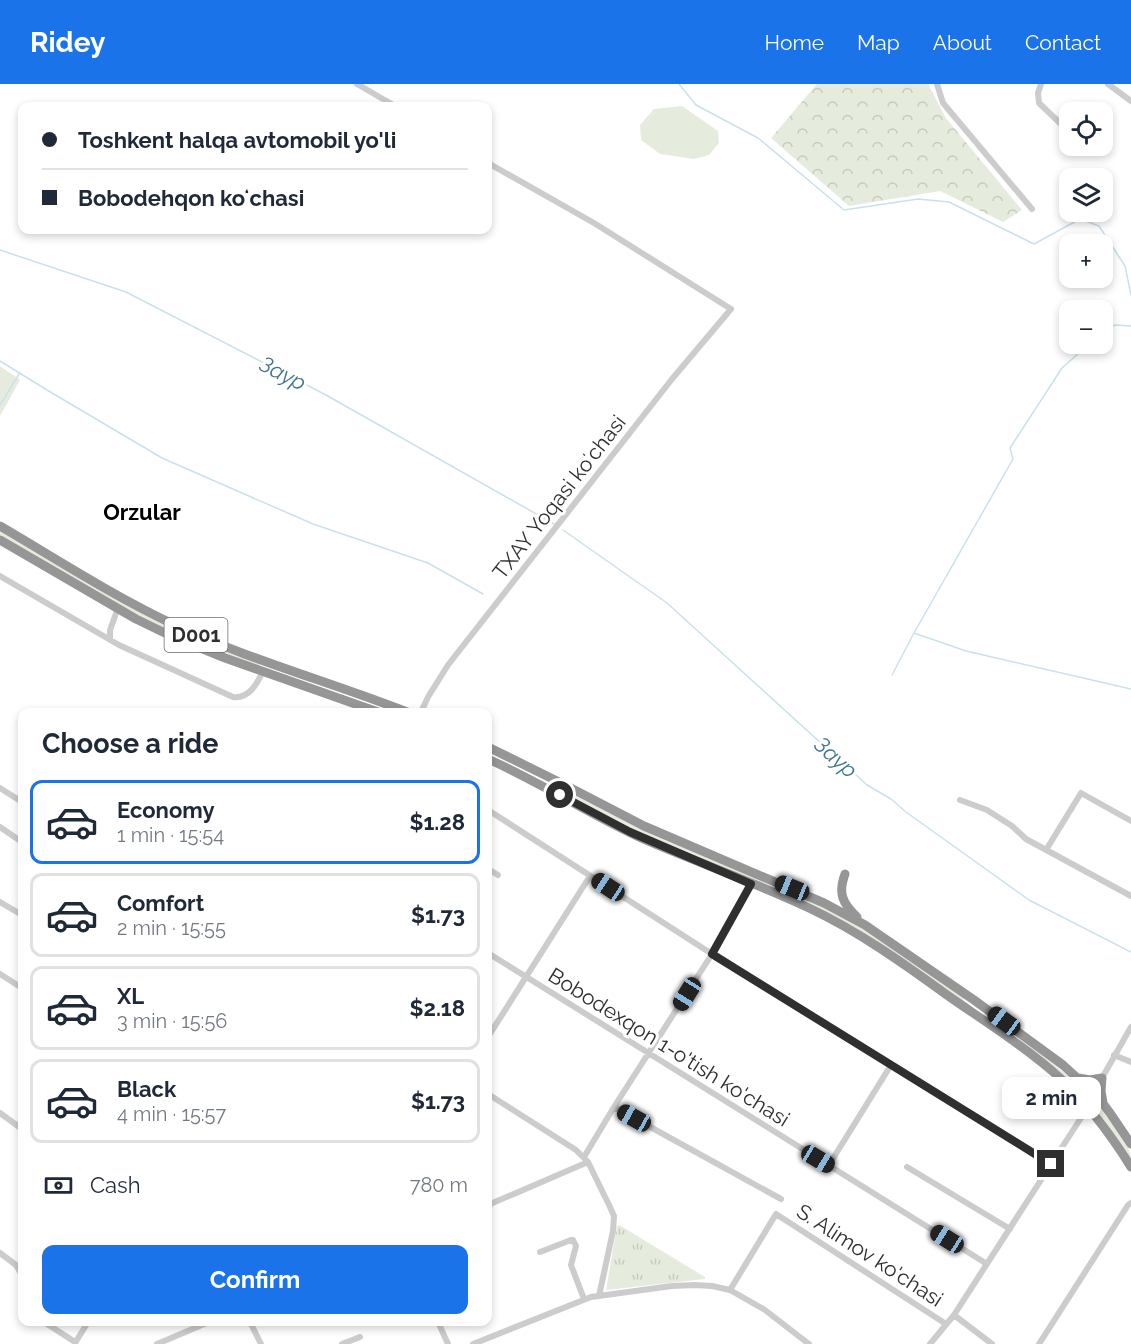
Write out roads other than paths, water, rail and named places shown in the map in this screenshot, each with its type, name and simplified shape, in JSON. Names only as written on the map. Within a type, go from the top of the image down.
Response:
[{"type":"highway","name":"D001","points":[[0,526],[149,612],[193,633],[396,708]]},
{"type":"highway","name":"D001","points":[[0,540],[171,636],[367,708]]},
{"type":"highway","points":[[262,671],[267,661]]},
{"type":"highway","points":[[492,749],[644,826],[792,888],[865,925],[1041,1048],[1077,1077],[1104,1105],[1131,1144]]},
{"type":"highway","points":[[492,761],[630,832],[808,908],[864,938],[968,1009],[1060,1078],[1088,1107],[1131,1167]]},
{"type":"highway","points":[[560,795],[565,785]]},
{"type":"highway","points":[[845,874],[841,891],[843,899],[852,913],[865,925]]},
{"type":"highway","points":[[968,1009],[974,1000]]},
{"type":"highway","points":[[1077,1077],[1089,1080],[1102,1078],[1101,1091],[1104,1105]]},
{"type":"street","points":[[357,84],[388,102]]},
{"type":"street","points":[[937,84],[943,103],[1032,209]]},
{"type":"street","points":[[1041,84],[1038,93],[1039,103],[1059,122]]},
{"type":"street","points":[[1108,84],[1131,101]]},
{"type":"street","name":"TXAY Yoqasi koʻchasi","points":[[423,708],[448,665],[657,398],[731,309],[594,223],[492,165]]},
{"type":"street","points":[[0,576],[110,639],[235,698],[242,697],[252,690],[262,671]]},
{"type":"street","points":[[110,639],[110,630],[118,608]]},
{"type":"street","points":[[2,792],[18,800]]},
{"type":"street","points":[[1046,850],[1081,793],[1131,821]]},
{"type":"street","points":[[960,800],[987,810],[1012,826],[1026,839],[1131,896]]},
{"type":"street","points":[[492,813],[712,954],[1051,1164]]},
{"type":"street","points":[[0,827],[18,839]]},
{"type":"street","points":[[492,871],[498,875]]},
{"type":"street","points":[[492,1031],[590,876]]},
{"type":"street","points":[[492,1203],[586,1159],[614,1107],[712,954],[751,884]]},
{"type":"street","points":[[0,902],[18,913]]},
{"type":"street","name":"Bobodexqon 1-o'tish ko'chasi","points":[[492,956],[987,1264]]},
{"type":"street","points":[[0,974],[18,985]]},
{"type":"street","points":[[1091,1090],[1102,1078],[1131,1027]]},
{"type":"street","points":[[1114,1055],[1131,1062]]},
{"type":"street","points":[[829,1165],[891,1065]]},
{"type":"street","points":[[492,1096],[554,1135],[586,1159],[614,1216],[599,1296]]},
{"type":"street","points":[[614,1107],[781,1199]]},
{"type":"street","points":[[930,1344],[954,1315],[1088,1107]]},
{"type":"street","points":[[0,1113],[18,1126]]},
{"type":"street","points":[[907,1167],[1010,1229]]},
{"type":"street","points":[[1038,1344],[1131,1203]]},
{"type":"street","name":"S. Alimov ko'chasi","points":[[730,1290],[776,1214],[946,1324]]},
{"type":"street","points":[[540,1252],[573,1240],[576,1246],[571,1265],[584,1299]]},
{"type":"street","points":[[0,1253],[18,1268]]},
{"type":"street","points":[[473,1344],[584,1299],[688,1285],[712,1286],[730,1290],[765,1310],[809,1344]]},
{"type":"street","name":"S. Alimov ko'chasi","points":[[954,1315],[992,1344]]},
{"type":"street","points":[[50,1326],[75,1343],[86,1326]]},
{"type":"street","points":[[157,1344],[199,1326]]},
{"type":"street","points":[[252,1326],[261,1344]]},
{"type":"street","points":[[440,1326],[448,1344]]},
{"type":"street","points":[[342,1344],[360,1337]]},
{"type":"waterway","points":[[679,84],[696,105],[758,138],[844,210],[918,199],[949,202],[1034,244],[1080,219],[1099,226],[1125,266],[1131,295]]},
{"type":"waterway","name":"Заур","points":[[0,250],[126,292],[326,395],[554,524]]},
{"type":"waterway","points":[[1113,326],[1131,326]]},
{"type":"waterway","points":[[892,675],[1013,459],[1010,448],[1062,368],[1078,354]]},
{"type":"waterway","points":[[0,361],[162,458],[313,524],[428,563],[483,594]]},
{"type":"waterway","points":[[0,405],[19,374]]},
{"type":"waterway","name":"Заур","points":[[563,530],[667,603],[867,785],[891,799],[1029,900],[1131,952]]},
{"type":"waterway","points":[[914,633],[966,651],[1131,689]]},
{"type":"district","name":"Orzular","points":[[142,512]]}]
